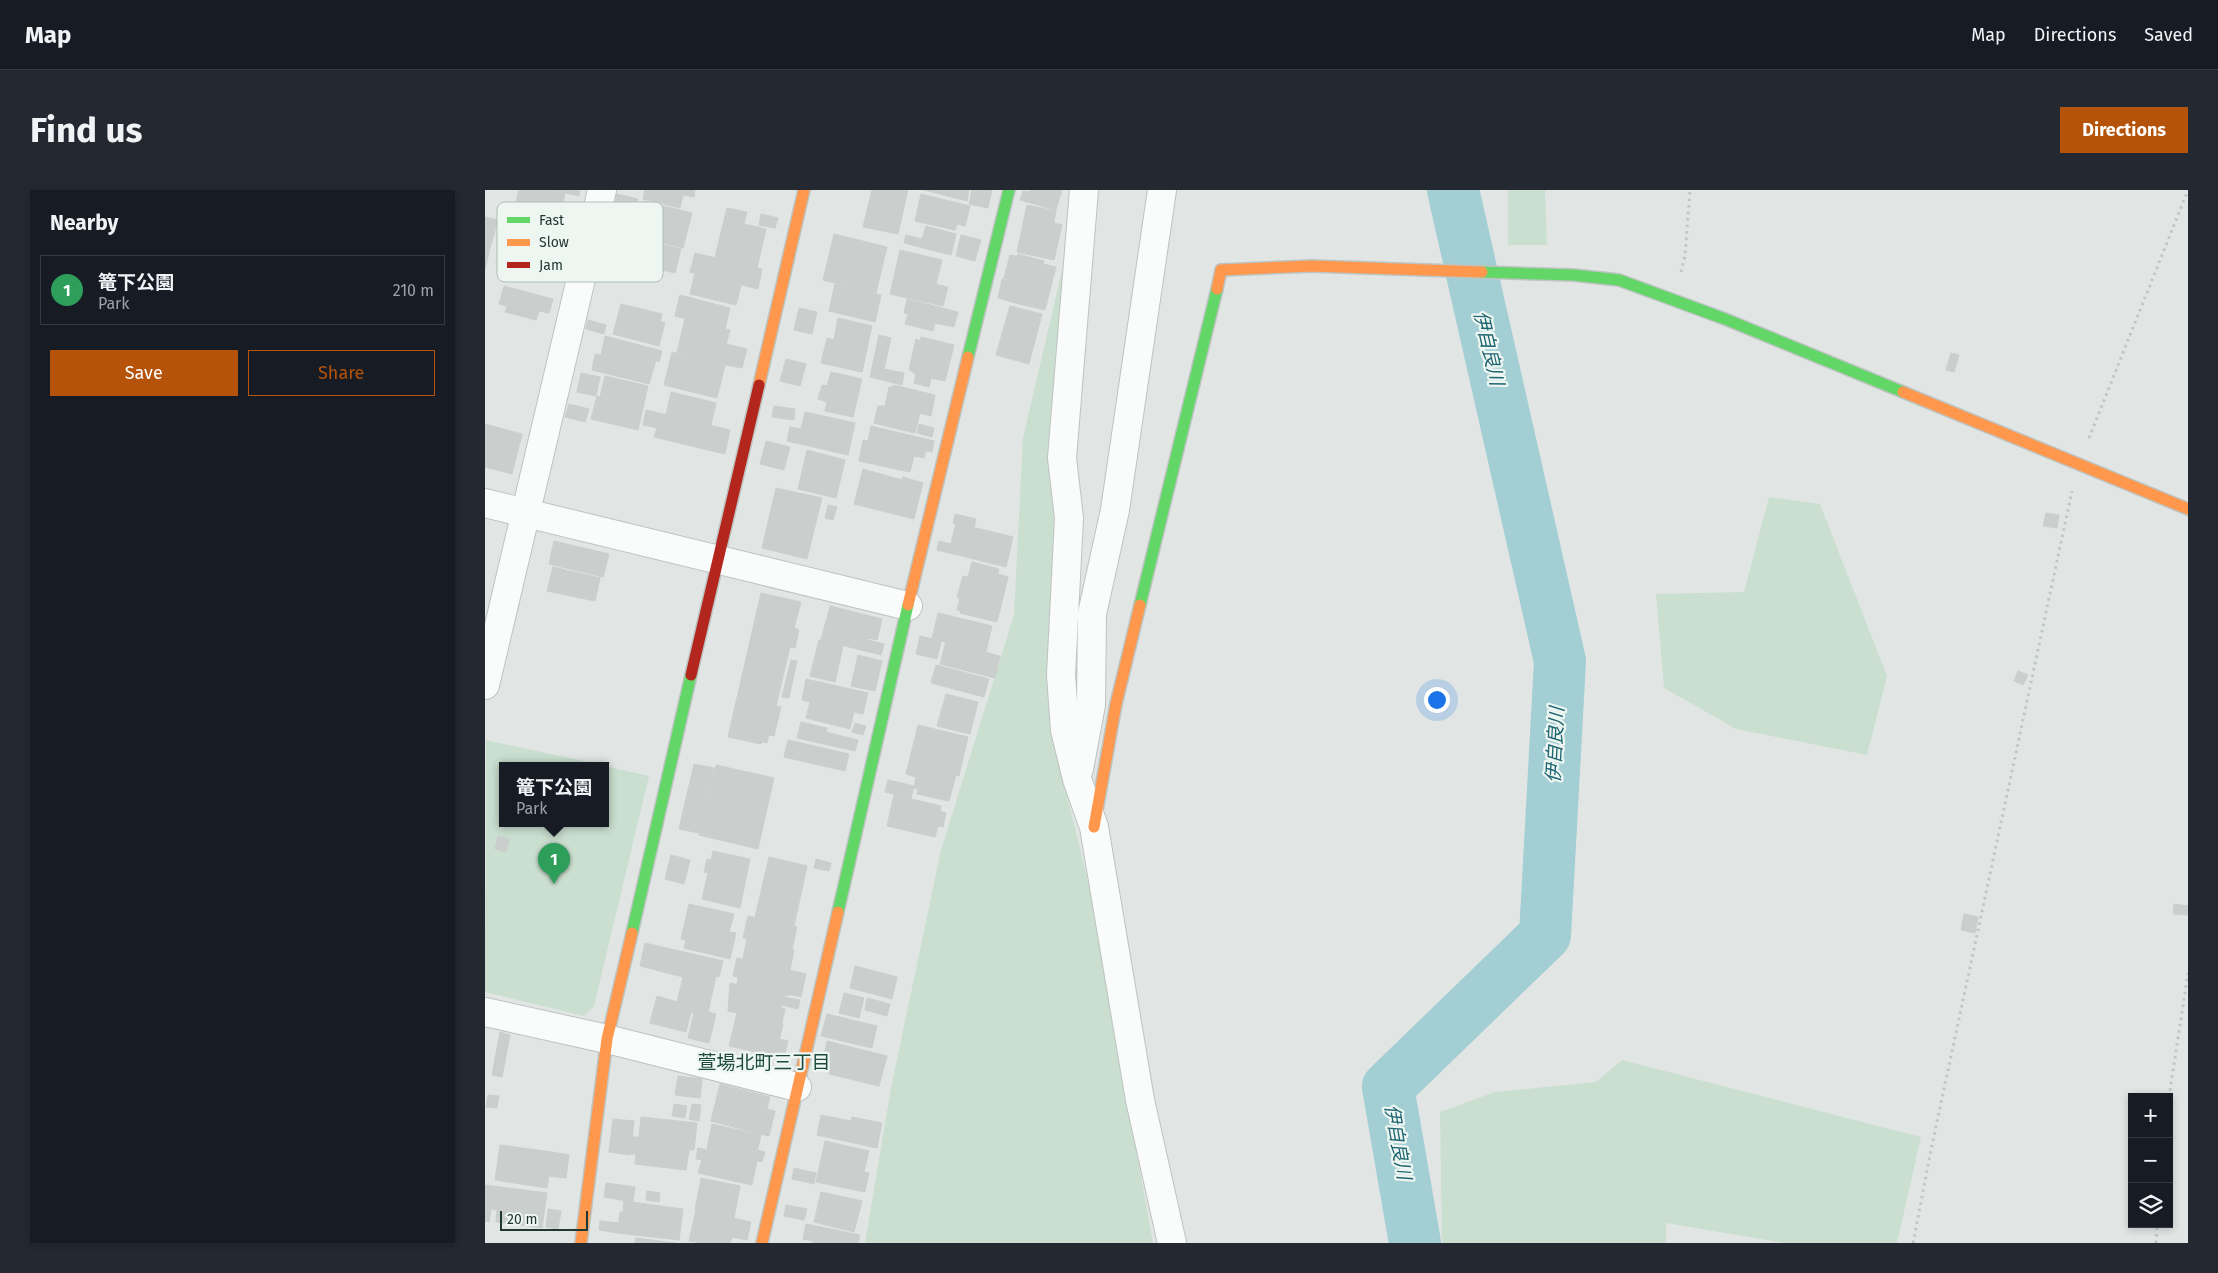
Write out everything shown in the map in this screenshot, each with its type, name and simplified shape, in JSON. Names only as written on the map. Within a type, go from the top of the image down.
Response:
[{"type":"street","points":[[581,1243],[607,1038],[804,190]]},
{"type":"street","points":[[762,1243],[908,606],[1009,190]]},
{"type":"street","points":[[1084,190],[1062,458],[1069,518],[1061,675],[1065,730],[1077,779],[1094,827],[1140,1100],[1172,1243]]},
{"type":"street","points":[[1077,779],[1091,706],[1092,614],[1115,510],[1162,190]]},
{"type":"street","points":[[1094,827],[1116,704],[1221,270],[1312,266],[1573,275],[1619,280],[1674,299],[2188,509]]},
{"type":"street","points":[[485,685],[580,282]]},
{"type":"street","points":[[485,503],[908,606]]},
{"type":"street","points":[[485,1012],[607,1038],[797,1087]]},
{"type":"path","points":[[1674,299],[1685,256],[1690,190]]},
{"type":"path","points":[[1913,1243],[1932,1145],[2078,465],[2188,190]]},
{"type":"path","points":[[2170,1093],[2188,973]]},
{"type":"path","points":[[2156,1243],[2157,1228]]},
{"type":"green space","points":[[1508,190],[1545,190],[1547,245],[1508,245]]},
{"type":"green space","points":[[1063,266],[1053,462],[1058,524],[1051,670],[1051,731],[1088,881],[1153,1243],[865,1243],[891,1088],[941,850],[1014,615],[1023,438]]},
{"type":"green space","points":[[1769,497],[1820,504],[1887,676],[1867,755],[1736,729],[1664,688],[1656,594],[1744,592]]},
{"type":"green space","points":[[486,740],[588,762],[499,762],[499,827],[609,827],[609,767],[649,776],[594,1006],[584,1016],[485,992]]},
{"type":"green space","points":[[1622,1060],[1921,1137],[1897,1243],[1784,1243],[1666,1223],[1666,1243],[1442,1243],[1440,1112],[1495,1092],[1596,1082]]},
{"type":"building","points":[[519,190],[551,190],[565,194],[563,202],[516,202]]},
{"type":"building","points":[[553,190],[580,190],[579,196]]},
{"type":"building","points":[[645,190],[695,190],[694,197],[683,195],[680,208],[663,204],[663,202],[643,199]]},
{"type":"building","points":[[872,190],[908,190],[898,234],[863,227]]},
{"type":"building","points":[[924,190],[969,190],[967,201]]},
{"type":"building","points":[[972,190],[992,190],[988,208],[969,204]]},
{"type":"building","points":[[1030,190],[1062,190],[1056,210],[1020,200],[1023,191],[1029,192]]},
{"type":"building","points":[[617,194],[638,199],[637,202],[616,202]]},
{"type":"building","points":[[921,194],[970,206],[965,226],[957,224],[955,230],[915,221]]},
{"type":"building","points":[[1027,205],[1056,211],[1054,223],[1062,225],[1054,260],[1017,252]]},
{"type":"building","points":[[663,206],[692,213],[683,248],[663,243]]},
{"type":"building","points":[[727,208],[747,212],[744,224],[766,229],[757,268],[715,257]]},
{"type":"building","points":[[761,214],[778,218],[775,228],[759,225]]},
{"type":"building","points":[[485,217],[497,220],[497,224],[490,248],[485,247]]},
{"type":"building","points":[[926,226],[956,234],[951,255],[904,243],[906,235],[922,239]]},
{"type":"building","points":[[834,234],[887,247],[876,293],[823,280]]},
{"type":"building","points":[[961,235],[981,240],[975,261],[956,256]]},
{"type":"building","points":[[663,245],[681,249],[675,273],[663,270]]},
{"type":"building","points":[[485,247],[490,248],[485,270]]},
{"type":"building","points":[[900,250],[942,260],[936,284],[948,287],[943,306],[890,294]]},
{"type":"building","points":[[695,253],[762,269],[758,289],[690,272]]},
{"type":"building","points":[[1018,254],[1044,261],[1043,264],[1056,267],[1045,310],[1019,304],[1023,284],[1004,278],[1010,255],[1017,256]]},
{"type":"building","points":[[695,273],[741,285],[736,305],[690,294]]},
{"type":"building","points":[[1002,279],[1023,284],[1019,304],[998,298]]},
{"type":"building","points":[[835,284],[881,295],[875,322],[829,311]]},
{"type":"building","points":[[504,286],[553,299],[549,313],[539,311],[536,320],[505,312],[507,306],[499,304]]},
{"type":"building","points":[[680,295],[730,308],[725,329],[675,316]]},
{"type":"building","points":[[907,299],[958,312],[954,327],[935,323],[933,331],[905,324],[908,314],[904,313]]},
{"type":"building","points":[[621,304],[662,314],[660,322],[665,322],[659,346],[613,334]]},
{"type":"building","points":[[1010,306],[1042,314],[1029,364],[996,355]]},
{"type":"building","points":[[799,308],[817,312],[812,334],[794,330]]},
{"type":"building","points":[[838,318],[872,326],[862,372],[821,363],[827,338],[834,340]]},
{"type":"building","points":[[685,319],[730,330],[721,364],[677,352]]},
{"type":"building","points":[[588,320],[606,325],[604,334],[586,329]]},
{"type":"building","points":[[879,335],[891,338],[884,369],[904,373],[902,385],[870,377]]},
{"type":"building","points":[[605,336],[662,351],[659,362],[656,360],[649,384],[592,370],[595,354],[601,355]]},
{"type":"building","points":[[921,337],[954,345],[945,381],[931,378],[929,387],[914,383],[916,374],[909,370],[916,339],[920,341]]},
{"type":"building","points":[[726,344],[747,349],[742,368],[721,364]]},
{"type":"building","points":[[672,352],[725,365],[717,398],[664,385]]},
{"type":"building","points":[[1951,353],[1959,355],[1954,372],[1946,370]]},
{"type":"building","points":[[786,359],[806,364],[800,386],[780,381]]},
{"type":"building","points":[[831,372],[862,379],[853,417],[825,411],[827,402],[818,399],[822,385],[827,386]]},
{"type":"building","points":[[581,373],[600,377],[596,396],[577,392]]},
{"type":"building","points":[[605,376],[648,386],[638,430],[591,419],[597,396],[600,397]]},
{"type":"building","points":[[893,385],[935,395],[931,416],[920,413],[915,433],[874,423],[878,406],[885,406],[889,387],[893,387]]},
{"type":"building","points":[[671,392],[716,403],[711,425],[666,415]]},
{"type":"building","points":[[569,404],[589,409],[585,422],[565,417]]},
{"type":"building","points":[[774,406],[795,409],[794,420],[772,417]]},
{"type":"building","points":[[646,410],[730,430],[725,454],[654,437],[657,428],[643,425]]},
{"type":"building","points":[[805,412],[855,423],[848,455],[787,441],[790,427],[801,429]]},
{"type":"building","points":[[485,424],[522,434],[512,474],[485,467]]},
{"type":"building","points":[[919,424],[934,428],[932,437],[917,433]]},
{"type":"building","points":[[871,426],[934,441],[932,452],[926,451],[924,458],[914,456],[910,472],[859,461],[863,440],[868,441]]},
{"type":"building","points":[[766,441],[790,447],[784,470],[760,464]]},
{"type":"building","points":[[807,450],[845,460],[836,498],[798,489]]},
{"type":"building","points":[[863,469],[902,480],[894,514],[854,504]]},
{"type":"building","points":[[903,477],[923,483],[914,519],[894,514]]},
{"type":"building","points":[[776,488],[822,498],[807,559],[762,548]]},
{"type":"building","points":[[828,505],[837,507],[833,520],[825,518]]},
{"type":"building","points":[[2046,513],[2059,515],[2057,528],[2043,526]]},
{"type":"building","points":[[955,514],[976,519],[974,528],[953,523]]},
{"type":"building","points":[[956,523],[1013,537],[1006,567],[958,555],[961,546],[951,543]]},
{"type":"building","points":[[554,541],[609,554],[603,577],[549,564]]},
{"type":"building","points":[[939,541],[960,546],[957,555],[937,550]]},
{"type":"building","points":[[972,562],[999,569],[998,574],[1008,577],[997,622],[960,613],[961,611],[957,610],[960,598],[957,597],[963,576],[968,577]]},
{"type":"building","points":[[553,567],[600,578],[595,601],[547,591]]},
{"type":"building","points":[[761,593],[801,602],[794,628],[799,630],[795,648],[790,647],[776,706],[781,707],[774,736],[769,735],[767,743],[762,742],[761,744],[728,737]]},
{"type":"building","points":[[830,606],[882,619],[877,640],[868,638],[865,651],[821,640]]},
{"type":"building","points":[[938,613],[992,626],[986,652],[932,639]]},
{"type":"building","points":[[920,636],[941,641],[937,659],[916,654]]},
{"type":"building","points":[[819,640],[843,646],[835,682],[810,676]]},
{"type":"building","points":[[868,640],[884,644],[881,655],[865,651]]},
{"type":"building","points":[[946,642],[1000,656],[995,678],[940,664]]},
{"type":"building","points":[[858,655],[882,661],[875,691],[851,686]]},
{"type":"building","points":[[791,660],[797,661],[789,698],[782,697]]},
{"type":"building","points":[[936,665],[989,679],[984,697],[931,683]]},
{"type":"building","points":[[2018,671],[2028,675],[2023,685],[2014,681]]},
{"type":"building","points":[[806,679],[868,693],[863,714],[802,700]]},
{"type":"building","points":[[946,694],[978,702],[970,734],[937,726]]},
{"type":"building","points":[[810,702],[854,712],[850,729],[806,718]]},
{"type":"building","points":[[801,722],[827,728],[826,732],[858,740],[855,751],[797,738]]},
{"type":"building","points":[[855,723],[866,726],[863,735],[852,732]]},
{"type":"building","points":[[918,725],[968,737],[959,776],[956,775],[949,801],[917,794],[918,789],[914,788],[916,777],[906,774]]},
{"type":"building","points":[[788,740],[849,754],[845,771],[784,757]]},
{"type":"building","points":[[694,764],[714,768],[699,833],[679,829]]},
{"type":"building","points":[[716,765],[774,778],[758,849],[699,835]]},
{"type":"building","points":[[888,780],[914,786],[911,798],[885,792]]},
{"type":"building","points":[[894,795],[941,806],[940,811],[946,813],[943,827],[938,826],[935,837],[887,826]]},
{"type":"building","points":[[498,836],[510,839],[506,852],[495,849]]},
{"type":"building","points":[[713,851],[750,859],[740,908],[702,899],[708,873],[704,872],[707,859],[711,860]]},
{"type":"building","points":[[671,855],[690,860],[684,884],[665,879]]},
{"type":"building","points":[[769,857],[807,866],[794,926],[755,917]]},
{"type":"building","points":[[816,859],[831,863],[829,871],[814,868]]},
{"type":"building","points":[[689,904],[734,914],[729,932],[736,933],[730,959],[684,948],[686,940],[681,939]]},
{"type":"building","points":[[2174,904],[2188,906],[2188,915],[2173,914]]},
{"type":"building","points":[[1964,914],[1978,917],[1975,933],[1961,930]]},
{"type":"building","points":[[748,916],[797,927],[792,949],[743,938]]},
{"type":"building","points":[[747,939],[794,950],[790,970],[743,959]]},
{"type":"building","points":[[645,943],[723,961],[719,977],[716,976],[708,1012],[701,1010],[700,1015],[691,1012],[686,1032],[650,1023],[657,996],[677,1002],[683,977],[640,966]]},
{"type":"building","points":[[737,958],[793,971],[788,996],[737,985],[738,977],[733,976]]},
{"type":"building","points":[[855,966],[897,977],[892,999],[850,988]]},
{"type":"building","points":[[794,971],[806,974],[801,997],[788,994]]},
{"type":"building","points":[[730,983],[784,996],[781,1008],[785,1009],[782,1023],[728,1011]]},
{"type":"building","points":[[844,993],[864,998],[859,1018],[839,1013]]},
{"type":"building","points":[[784,997],[800,1000],[798,1009],[782,1005]]},
{"type":"building","points":[[867,998],[890,1004],[887,1016],[865,1010]]},
{"type":"building","points":[[701,1010],[716,1014],[709,1043],[688,1038],[694,1013],[700,1015]]},
{"type":"building","points":[[737,1013],[783,1024],[778,1045],[773,1044],[770,1055],[729,1046]]},
{"type":"building","points":[[827,1014],[877,1026],[872,1048],[821,1036]]},
{"type":"building","points":[[500,1032],[510,1035],[502,1077],[492,1075]]},
{"type":"building","points":[[780,1039],[788,1041],[784,1058],[771,1054],[773,1044],[778,1045]]},
{"type":"building","points":[[827,1041],[887,1056],[879,1086],[829,1074],[830,1068],[822,1065]]},
{"type":"building","points":[[678,1076],[702,1079],[700,1098],[675,1095]]},
{"type":"building","points":[[720,1084],[770,1097],[760,1134],[711,1121]]},
{"type":"building","points":[[488,1095],[499,1096],[497,1108],[486,1107]]},
{"type":"building","points":[[674,1104],[687,1106],[685,1118],[672,1116]]},
{"type":"building","points":[[692,1104],[701,1105],[699,1121],[689,1119]]},
{"type":"building","points":[[766,1109],[775,1111],[769,1136],[760,1134]]},
{"type":"building","points":[[821,1115],[851,1121],[852,1117],[882,1123],[877,1148],[817,1135]]},
{"type":"building","points":[[641,1117],[697,1123],[694,1150],[689,1150],[686,1170],[635,1164],[636,1154],[630,1154],[632,1137],[639,1137]]},
{"type":"building","points":[[613,1119],[634,1121],[630,1155],[609,1152]]},
{"type":"building","points":[[712,1124],[761,1135],[755,1160],[707,1149]]},
{"type":"building","points":[[825,1141],[869,1151],[864,1172],[869,1173],[865,1192],[816,1182]]},
{"type":"building","points":[[500,1145],[552,1152],[547,1188],[495,1180]]},
{"type":"building","points":[[698,1148],[757,1161],[752,1185],[698,1173],[702,1160],[696,1159]]},
{"type":"building","points":[[757,1150],[765,1152],[762,1162],[755,1160]]},
{"type":"building","points":[[552,1152],[569,1155],[566,1178],[549,1176]]},
{"type":"building","points":[[794,1168],[816,1173],[814,1184],[792,1179]]},
{"type":"building","points":[[701,1178],[740,1186],[734,1218],[695,1210]]},
{"type":"building","points":[[606,1183],[635,1187],[633,1202],[604,1197]]},
{"type":"building","points":[[485,1185],[547,1193],[542,1228],[496,1222],[497,1210],[491,1209],[489,1222],[485,1221]]},
{"type":"building","points":[[647,1191],[660,1193],[659,1202],[646,1200]]},
{"type":"building","points":[[821,1192],[862,1201],[854,1232],[814,1222]]},
{"type":"building","points":[[624,1201],[683,1209],[679,1240],[618,1233],[620,1212],[623,1212]]},
{"type":"building","points":[[786,1205],[807,1209],[804,1220],[784,1216]]},
{"type":"building","points":[[548,1209],[561,1211],[558,1229],[546,1227]]},
{"type":"building","points":[[696,1210],[751,1222],[747,1240],[732,1237],[730,1243],[689,1241]]},
{"type":"building","points":[[600,1221],[619,1223],[618,1233],[599,1230]]},
{"type":"building","points":[[806,1224],[860,1235],[858,1243],[812,1243],[813,1241],[803,1239]]},
{"type":"building","points":[[636,1238],[675,1243],[635,1243]]},
{"type":"waterway","name":"伊自良川","points":[[1415,1243],[1388,1087],[1545,935],[1560,661],[1453,190]]},
{"type":"traffic: fast","points":[[968,357],[1009,190]]},
{"type":"traffic: fast","points":[[1482,272],[1573,275],[1619,280],[1725,319],[1903,392]]},
{"type":"traffic: fast","points":[[1140,605],[1217,289]]},
{"type":"traffic: fast","points":[[838,912],[908,605]]},
{"type":"traffic: fast","points":[[632,933],[691,675]]},
{"type":"traffic: slow","points":[[759,385],[804,190]]},
{"type":"traffic: slow","points":[[1217,289],[1221,270],[1312,266],[1482,272]]},
{"type":"traffic: slow","points":[[908,605],[968,357]]},
{"type":"traffic: slow","points":[[1903,392],[2188,509]]},
{"type":"traffic: slow","points":[[1094,827],[1116,704],[1140,605]]},
{"type":"traffic: slow","points":[[762,1243],[838,912]]},
{"type":"traffic: slow","points":[[581,1243],[607,1039],[632,933]]},
{"type":"traffic: jam","points":[[691,675],[759,385]]},
{"type":"place","name":"篭下公園","points":[[554,884]]},
{"type":"district","name":"萱場北町三丁目","points":[[764,1062]]}]
